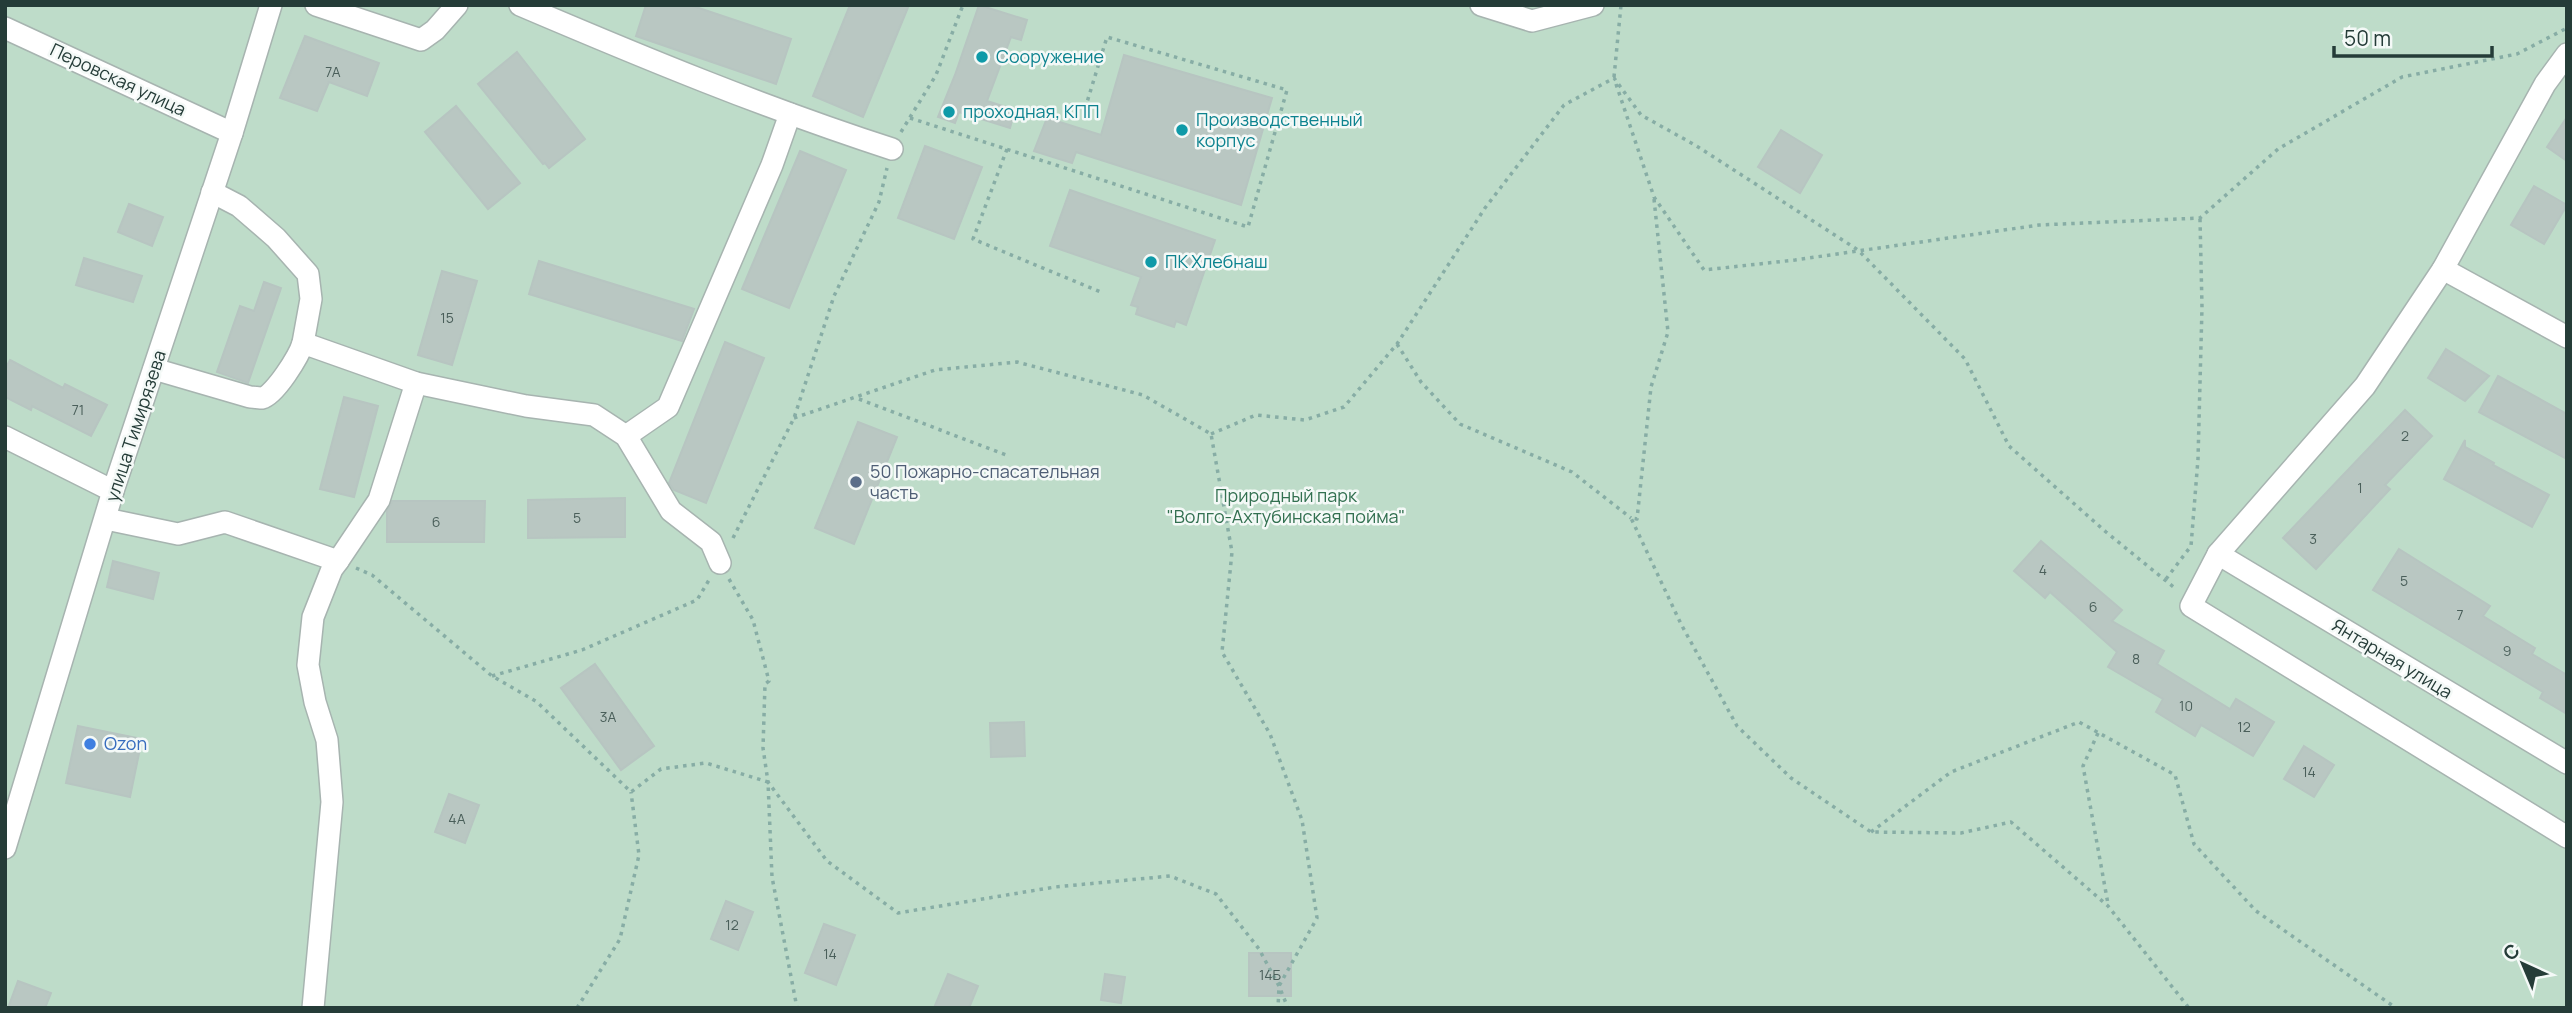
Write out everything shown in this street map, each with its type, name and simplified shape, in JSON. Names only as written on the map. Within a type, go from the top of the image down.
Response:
[{"type":"street","name":"улица Тимирязева","points":[[6,840],[113,491],[232,132],[271,5]]},
{"type":"street","points":[[316,5],[421,40],[435,30],[457,5]]},
{"type":"street","points":[[520,5],[681,72],[892,149]]},
{"type":"street","points":[[1481,5],[1532,21],[1593,5]]},
{"type":"street","name":"Перовская улица","points":[[5,28],[232,132]]},
{"type":"street","points":[[2567,54],[2545,84],[2443,269],[2365,386],[2218,554],[2191,606],[2567,837]]},
{"type":"street","points":[[626,436],[667,407],[762,190],[790,114]]},
{"type":"street","points":[[154,369],[262,398],[271,394],[298,358],[303,343],[310,299],[308,274],[267,230],[239,206],[212,192]]},
{"type":"street","points":[[2443,269],[2567,337]]},
{"type":"street","points":[[303,343],[416,383],[526,406],[594,415],[626,436],[671,511],[710,542],[720,563]]},
{"type":"street","points":[[313,1008],[332,802],[327,740],[315,702],[308,665],[313,617],[332,569],[379,500],[416,383]]},
{"type":"street","points":[[5,437],[113,491]]},
{"type":"street","points":[[106,519],[177,534],[225,522],[338,561]]},
{"type":"street","name":"Янтарная улица","points":[[2218,554],[2567,763]]},
{"type":"path","points":[[492,676],[582,650],[697,600],[720,563],[794,418],[834,296],[879,202],[892,149],[936,75],[963,5]]},
{"type":"path","points":[[1622,5],[1614,78],[1654,197],[1668,332],[1651,387],[1637,519],[1631,518]]},
{"type":"path","points":[[1654,197],[1704,270],[2039,225],[2200,218],[2277,149],[2402,77],[2517,54],[2567,28]]},
{"type":"path","points":[[910,118],[1248,227],[1287,90],[1107,37],[1084,112]]},
{"type":"path","points":[[1614,78],[1641,116],[1706,152],[1858,250],[1965,359],[2009,446],[2106,532],[2166,579],[2190,546],[2192,533],[2198,459],[2202,307],[2200,218]]},
{"type":"path","points":[[1211,434],[1256,415],[1305,420],[1344,407],[1397,344],[1485,208],[1564,105],[1614,78]]},
{"type":"path","points":[[1007,149],[973,239],[1103,293]]},
{"type":"path","points":[[1397,344],[1421,382],[1460,424],[1572,472],[1631,518],[1681,624],[1737,726],[1791,778],[1871,832],[1961,833],[2011,822],[2108,906],[2189,1008]]},
{"type":"path","points":[[794,418],[935,370],[1017,362],[1143,395],[1211,434]]},
{"type":"path","points":[[857,398],[1006,455]]},
{"type":"path","points":[[1211,434],[1232,552],[1222,652],[1270,734],[1302,820],[1317,919],[1279,986],[1278,1008]]},
{"type":"path","points":[[338,561],[372,575],[492,676],[537,702],[631,792],[639,855],[620,939],[577,1008]]},
{"type":"path","points":[[720,563],[753,621],[769,681],[765,684],[763,748],[768,782],[772,877],[797,1008]]},
{"type":"path","points":[[1871,832],[1951,772],[2079,722],[2175,775],[2193,844],[2256,911],[2396,1008]]},
{"type":"path","points":[[2098,733],[2083,766],[2108,906]]},
{"type":"path","points":[[631,792],[661,769],[706,763],[768,782],[827,861],[898,913],[1055,887],[1170,876],[1216,894],[1259,949],[1288,1008]]},
{"type":"green space","name":"Природный парк \"Волго-Ахтубинская пойма\"","points":[[5,5],[2567,5],[2567,1008],[5,1008]]},
{"type":"building","points":[[646,5],[690,5],[791,39],[776,84],[636,36]]},
{"type":"building","points":[[850,5],[909,5],[863,117],[813,96]]},
{"type":"building","points":[[979,5],[1027,20],[1021,40],[1011,37],[987,101],[1015,110],[1010,128],[959,112],[955,123],[938,117]]},
{"type":"building","points":[[305,36],[379,63],[367,96],[329,82],[317,111],[280,98]]},
{"type":"building","points":[[517,52],[585,139],[549,168],[478,84]]},
{"type":"building","name":"Производственный корпус","points":[[1124,55],[1272,98],[1241,205],[1076,152],[1072,163],[1034,151],[1047,118],[1101,135]]},
{"type":"building","points":[[456,106],[520,183],[488,209],[425,132]]},
{"type":"building","points":[[2567,117],[2567,161],[2547,147]]},
{"type":"building","points":[[1781,130],[1822,155],[1800,193],[1758,167]]},
{"type":"building","points":[[925,146],[982,167],[954,239],[898,218]]},
{"type":"building","points":[[800,151],[846,170],[789,308],[742,289]]},
{"type":"building","points":[[2534,186],[2567,205],[2544,244],[2511,225]]},
{"type":"building","name":"ПК Хлебнаш","points":[[1070,190],[1215,240],[1186,325],[1176,321],[1174,327],[1136,314],[1138,307],[1131,305],[1141,277],[1050,246]]},
{"type":"building","points":[[129,204],[163,217],[152,246],[118,232]]},
{"type":"building","points":[[84,258],[142,276],[133,302],[76,285]]},
{"type":"building","points":[[539,261],[694,309],[682,341],[529,294]]},
{"type":"building","points":[[442,271],[477,281],[452,365],[418,355]]},
{"type":"building","points":[[264,282],[281,288],[248,383],[217,372],[240,306],[254,311]]},
{"type":"building","points":[[725,342],[764,358],[706,503],[674,490],[669,483]]},
{"type":"building","points":[[2446,349],[2489,376],[2465,401],[2428,378]]},
{"type":"building","points":[[10,360],[63,388],[65,384],[107,405],[91,436],[32,406],[31,410],[5,397],[5,369]]},
{"type":"building","points":[[2498,376],[2567,414],[2567,459],[2479,412]]},
{"type":"building","points":[[344,397],[378,406],[354,497],[320,489]]},
{"type":"building","points":[[2405,410],[2432,436],[2385,485],[2390,489],[2316,569],[2283,538]]},
{"type":"building","name":"50 Пожарно-спасательная часть","points":[[858,422],[897,437],[854,544],[815,528]]},
{"type":"building","points":[[2465,440],[2465,447],[2549,495],[2532,527],[2444,479]]},
{"type":"building","points":[[625,498],[625,537],[528,538],[528,500]]},
{"type":"building","points":[[392,501],[485,501],[484,542],[387,542],[387,511]]},
{"type":"building","points":[[2041,541],[2122,610],[2112,621],[2164,651],[2157,664],[2230,709],[2236,699],[2274,722],[2253,756],[2201,725],[2195,736],[2156,712],[2163,699],[2108,667],[2117,652],[2050,592],[2045,598],[2014,571]]},
{"type":"building","points":[[2399,549],[2490,606],[2483,616],[2535,648],[2532,654],[2567,675],[2567,714],[2540,698],[2543,692],[2373,590]]},
{"type":"building","points":[[113,561],[159,573],[153,599],[107,587]]},
{"type":"building","points":[[595,664],[654,746],[621,770],[561,688]]},
{"type":"building","points":[[1024,722],[1025,756],[991,757],[990,723]]},
{"type":"building","points":[[78,726],[142,739],[130,797],[66,783]]},
{"type":"building","points":[[2304,746],[2334,765],[2314,797],[2284,779]]},
{"type":"building","points":[[449,794],[479,805],[465,843],[435,832]]},
{"type":"building","points":[[726,901],[753,912],[738,950],[711,939]]},
{"type":"building","points":[[824,924],[855,935],[836,985],[805,973]]},
{"type":"building","points":[[1249,953],[1291,953],[1291,996],[1249,996]]},
{"type":"building","points":[[948,974],[978,986],[969,1008],[934,1008]]},
{"type":"building","points":[[1105,974],[1125,977],[1121,1003],[1101,1000]]},
{"type":"building","points":[[18,981],[51,993],[45,1008],[8,1008]]},
{"type":"place","name":"Сооружение","points":[[982,57]]},
{"type":"place","name":"проходная, КПП","points":[[949,112]]},
{"type":"place","name":"Производственный корпус","points":[[1182,130]]},
{"type":"place","name":"ПК Хлебнаш","points":[[1151,262]]},
{"type":"place","name":"50 Пожарно-спасательная часть","points":[[856,482]]},
{"type":"place","name":"Ozon","points":[[90,744]]}]
